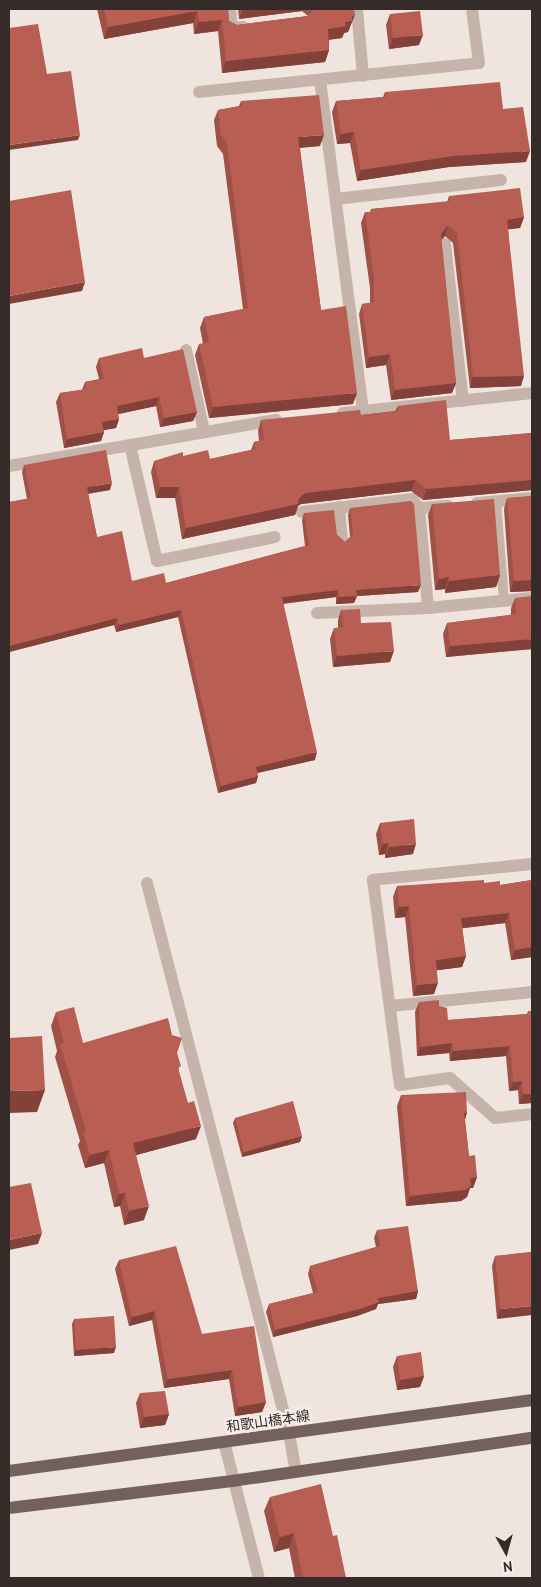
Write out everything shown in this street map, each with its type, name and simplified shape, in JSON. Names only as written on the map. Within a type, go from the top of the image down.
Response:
[{"type":"main road","name":"和歌山橋本線","points":[[9,1471],[532,1400]]},
{"type":"main road","points":[[9,1508],[232,1481],[532,1438]]},
{"type":"street","points":[[230,9],[232,28],[259,25]]},
{"type":"street","points":[[356,9],[363,76]]},
{"type":"street","points":[[200,92],[479,64],[472,9]]},
{"type":"street","points":[[320,80],[363,411]]},
{"type":"street","points":[[336,199],[500,180]]},
{"type":"street","points":[[445,244],[463,401]]},
{"type":"street","points":[[186,350],[204,431]]},
{"type":"street","points":[[334,414],[532,393]]},
{"type":"street","points":[[9,466],[204,431],[294,418]]},
{"type":"street","points":[[130,445],[156,561],[276,537]]},
{"type":"street","points":[[419,508],[532,498]]},
{"type":"street","points":[[302,512],[412,499],[419,508],[428,608]]},
{"type":"street","points":[[339,507],[342,541]]},
{"type":"street","points":[[317,613],[428,608],[532,598]]},
{"type":"street","points":[[532,864],[373,880],[400,1085],[450,1078],[495,1118],[532,1114]]},
{"type":"street","points":[[147,883],[289,1433],[296,1471]]},
{"type":"street","points":[[390,1006],[532,992]]},
{"type":"street","points":[[224,1442],[232,1481],[259,1578]]},
{"type":"lane","points":[[496,502],[504,600]]},
{"type":"building","points":[[104,9],[228,9],[229,21],[237,25],[308,16],[314,9],[354,9],[355,15],[352,16],[352,21],[345,22],[346,26],[328,29],[329,50],[226,61],[222,20],[199,22],[197,11],[108,27]]},
{"type":"building","points":[[420,11],[423,35],[393,38],[390,14]]},
{"type":"building","points":[[38,24],[47,74],[71,71],[80,135],[9,145],[9,28]]},
{"type":"building","points":[[500,82],[503,109],[523,107],[530,151],[453,156],[361,170],[354,132],[341,134],[336,101],[386,97],[385,92]]},
{"type":"building","points":[[319,95],[324,135],[298,137],[321,310],[346,306],[357,393],[213,407],[199,344],[209,342],[204,317],[248,308],[227,143],[221,135],[218,110],[242,106],[241,101]]},
{"type":"building","points":[[520,188],[524,217],[507,220],[524,376],[473,377],[457,233],[448,225],[441,234],[456,383],[395,390],[390,354],[369,357],[362,304],[374,302],[374,277],[365,212],[372,212],[371,209],[450,201],[449,196]]},
{"type":"building","points":[[71,190],[85,282],[9,296],[9,201]]},
{"type":"building","points":[[142,348],[144,358],[183,349],[197,412],[164,418],[159,397],[117,406],[119,419],[102,422],[104,432],[67,439],[60,393],[86,389],[85,382],[104,379],[99,358]]},
{"type":"building","points":[[446,400],[450,440],[532,433],[532,480],[427,489],[415,480],[305,493],[299,498],[298,504],[186,528],[179,487],[160,487],[154,461],[183,452],[183,456],[208,450],[210,459],[255,449],[254,442],[264,440],[261,420],[360,410],[361,415],[398,411],[398,406]]},
{"type":"building","points":[[106,450],[112,483],[87,487],[97,537],[122,531],[132,581],[164,573],[166,583],[309,545],[304,513],[334,510],[337,535],[345,542],[353,534],[350,508],[411,501],[414,504],[421,585],[356,590],[357,596],[339,597],[338,590],[282,597],[317,752],[256,767],[258,776],[221,786],[181,610],[119,625],[117,618],[9,646],[9,502],[31,498],[24,465]]},
{"type":"building","points":[[532,496],[532,580],[514,581],[507,498]]},
{"type":"building","points":[[494,499],[500,575],[449,581],[449,577],[439,579],[432,504]]},
{"type":"building","points":[[532,596],[532,639],[450,646],[447,623],[516,614],[515,598]]},
{"type":"building","points":[[360,609],[361,623],[391,622],[394,651],[337,656],[334,628],[343,627],[341,610]]},
{"type":"building","points":[[414,819],[416,844],[389,847],[388,843],[383,844],[380,823]]},
{"type":"building","points":[[484,880],[484,883],[500,881],[500,885],[532,880],[532,947],[515,950],[509,913],[461,918],[466,956],[436,960],[438,983],[417,985],[409,906],[399,907],[397,886]]},
{"type":"building","points":[[439,1000],[439,1006],[447,1008],[448,1020],[528,1014],[528,1011],[532,1011],[532,1094],[523,1094],[522,1081],[513,1082],[510,1046],[453,1051],[452,1043],[420,1047],[419,1002]]},
{"type":"building","points":[[74,1007],[83,1043],[168,1018],[172,1035],[182,1038],[177,1053],[181,1066],[178,1068],[188,1103],[194,1101],[201,1126],[133,1143],[149,1206],[129,1211],[125,1193],[119,1194],[109,1150],[90,1155],[83,1132],[86,1131],[60,1044],[64,1043],[56,1012]]},
{"type":"building","points":[[42,1036],[45,1090],[9,1091],[9,1038]]},
{"type":"building","points":[[466,1092],[467,1113],[464,1113],[469,1156],[475,1155],[477,1177],[470,1178],[471,1186],[465,1190],[410,1196],[401,1095]]},
{"type":"building","points":[[293,1101],[302,1136],[244,1152],[235,1118]]},
{"type":"building","points":[[31,1183],[42,1233],[9,1240],[9,1187]]},
{"type":"building","points":[[408,1226],[418,1291],[378,1298],[379,1302],[360,1309],[275,1330],[269,1304],[318,1292],[310,1266],[380,1246],[377,1230]]},
{"type":"building","points":[[176,1246],[202,1334],[254,1326],[266,1402],[238,1407],[232,1370],[168,1379],[155,1311],[132,1317],[119,1260]]},
{"type":"building","points":[[532,1252],[532,1306],[500,1309],[495,1256]]},
{"type":"building","points":[[114,1316],[116,1347],[76,1350],[74,1319]]},
{"type":"building","points":[[421,1352],[424,1376],[400,1380],[397,1356]]},
{"type":"building","points":[[165,1391],[169,1414],[144,1417],[140,1393]]},
{"type":"building","points":[[321,1484],[333,1536],[337,1535],[346,1578],[303,1578],[294,1533],[280,1537],[270,1497]]}]
